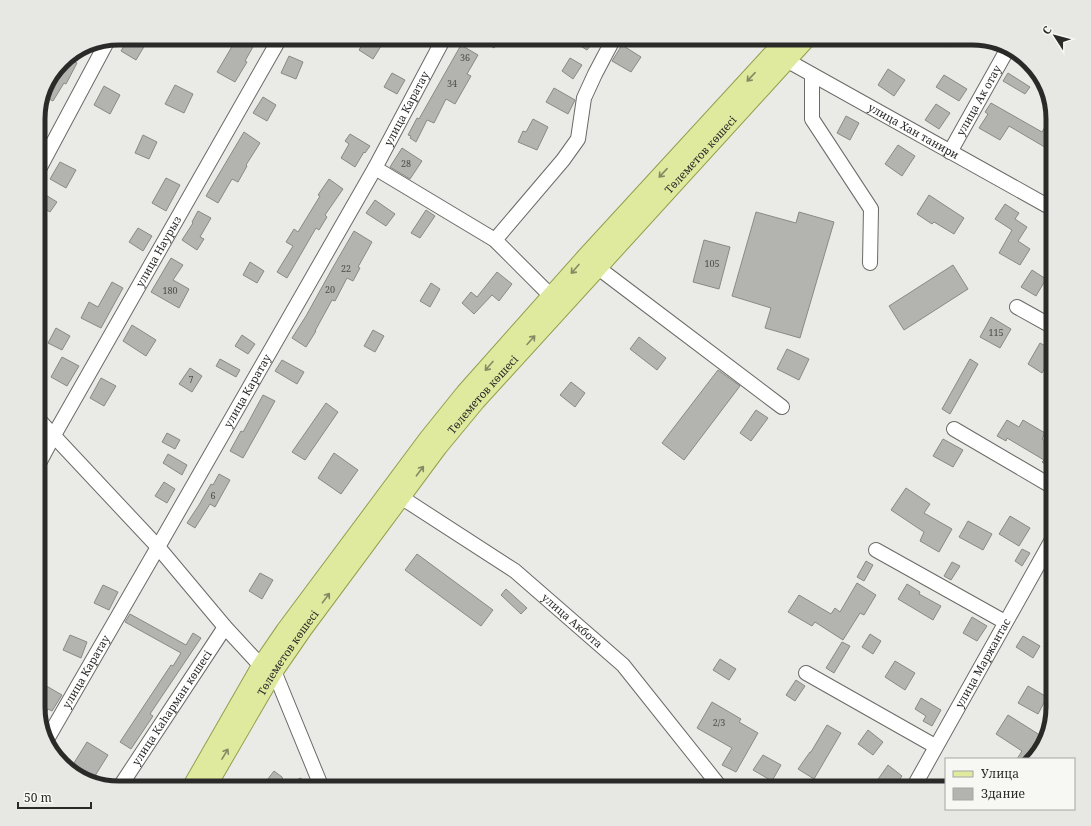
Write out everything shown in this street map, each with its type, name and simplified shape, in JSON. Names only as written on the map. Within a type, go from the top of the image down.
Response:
[{"type":"main road","name":"Төлеметов көшесі","points":[[210,781],[268,669],[285,630],[395,493],[438,447],[476,401],[597,267],[780,57],[784,45]]},
{"type":"main road","name":"Төлеметов көшесі","points":[[395,493],[428,439],[465,393],[585,258],[780,57],[797,45]]},
{"type":"main road","name":"Төлеметов көшесі","points":[[196,781],[268,669]]},
{"type":"street","name":"улица Наурыз","points":[[45,452],[276,45]]},
{"type":"street","name":"улица Каратау","points":[[50,734],[375,168],[440,45]]},
{"type":"street","points":[[495,240],[563,160],[578,139],[584,98],[610,45]]},
{"type":"street","points":[[45,158],[104,47]]},
{"type":"street","name":"улица Ак отау","points":[[950,152],[1005,53]]},
{"type":"street","name":"улица Хан танири","points":[[780,57],[1046,205]]},
{"type":"street","points":[[812,75],[812,119],[871,209],[870,263]]},
{"type":"street","points":[[375,168],[495,240],[551,296]]},
{"type":"street","points":[[597,267],[782,407]]},
{"type":"street","points":[[1017,307],[1046,323]]},
{"type":"street","points":[[45,426],[158,547],[225,627],[268,669],[319,781]]},
{"type":"street","points":[[954,429],[1046,483]]},
{"type":"street","name":"улица Акбота","points":[[395,493],[515,571],[623,665],[715,781]]},
{"type":"street","points":[[876,550],[1005,622]]},
{"type":"street","name":"улица Маржантас","points":[[917,781],[1046,550]]},
{"type":"street","name":"улица Каһарман көшесі","points":[[124,781],[225,627]]},
{"type":"street","points":[[806,673],[936,746]]},
{"type":"building","points":[[125,45],[145,45],[136,60],[121,51]]},
{"type":"building","points":[[233,45],[254,45],[245,61],[247,62],[235,82],[217,72]]},
{"type":"building","points":[[362,45],[382,45],[373,59],[359,50]]},
{"type":"building","points":[[461,45],[478,55],[467,74],[471,76],[455,104],[446,99],[434,123],[427,120],[416,142],[410,138],[411,136],[408,135],[417,118],[419,119]]},
{"type":"building","points":[[489,45],[496,45],[494,48]]},
{"type":"building","points":[[579,45],[591,45],[587,50]]},
{"type":"building","points":[[622,45],[641,57],[631,72],[612,61]]},
{"type":"building","points":[[289,56],[303,62],[296,79],[281,73]]},
{"type":"building","points":[[570,58],[582,65],[573,79],[562,71]]},
{"type":"building","points":[[73,61],[77,63],[66,84],[64,83],[53,101],[48,99],[57,78],[70,63]]},
{"type":"building","points":[[888,69],[905,80],[894,96],[878,85]]},
{"type":"building","points":[[392,73],[405,80],[397,94],[384,87]]},
{"type":"building","points":[[1008,73],[1030,87],[1025,94],[1003,81]]},
{"type":"building","points":[[944,75],[967,89],[959,101],[936,87]]},
{"type":"building","points":[[175,85],[193,94],[184,113],[165,104]]},
{"type":"building","points":[[104,86],[120,95],[110,114],[94,105]]},
{"type":"building","points":[[554,88],[575,100],[568,114],[546,102]]},
{"type":"building","points":[[263,97],[276,105],[267,121],[253,113]]},
{"type":"building","points":[[991,103],[1042,132],[1046,125],[1046,148],[1009,126],[1000,140],[979,128],[988,114],[985,112]]},
{"type":"building","points":[[936,104],[950,113],[939,129],[925,120]]},
{"type":"building","points":[[846,116],[859,123],[850,140],[837,133]]},
{"type":"building","points":[[533,119],[548,127],[537,150],[518,142],[523,131],[526,132]]},
{"type":"building","points":[[244,132],[260,143],[246,165],[247,166],[238,182],[232,179],[218,203],[206,196]]},
{"type":"building","points":[[350,134],[370,146],[365,153],[364,152],[355,167],[341,158],[349,144],[345,141]]},
{"type":"building","points":[[143,135],[157,142],[149,159],[135,153]]},
{"type":"building","points":[[898,145],[915,156],[902,176],[885,164]]},
{"type":"building","points":[[402,148],[422,161],[410,179],[390,167]]},
{"type":"building","points":[[60,162],[76,170],[66,188],[50,179]]},
{"type":"building","points":[[166,178],[180,185],[166,211],[152,203]]},
{"type":"building","points":[[329,179],[343,189],[325,215],[327,217],[319,230],[316,228],[287,278],[277,272],[293,246],[286,242],[294,229],[298,232],[320,196],[318,195]]},
{"type":"building","points":[[45,194],[57,202],[50,212],[45,209]]},
{"type":"building","points":[[929,195],[964,218],[954,234],[934,222],[932,224],[917,214]]},
{"type":"building","points":[[375,200],[395,214],[386,226],[366,213]]},
{"type":"building","points":[[1005,204],[1019,213],[1015,219],[1027,227],[1018,241],[1030,249],[1020,265],[999,253],[1012,230],[995,219]]},
{"type":"building","points":[[426,210],[435,216],[420,238],[411,233]]},
{"type":"building","points":[[198,211],[211,218],[200,237],[204,239],[197,250],[182,240],[193,223],[192,222]]},
{"type":"building","points":[[756,212],[796,223],[799,212],[834,222],[800,338],[765,328],[771,308],[732,296]]},
{"type":"building","points":[[138,228],[152,236],[143,251],[129,242]]},
{"type":"building","points":[[354,231],[372,242],[358,267],[360,268],[353,281],[347,278],[335,301],[332,300],[306,347],[292,338]]},
{"type":"building","points":[[704,240],[730,247],[719,289],[693,282]]},
{"type":"building","points":[[171,258],[183,265],[173,280],[189,289],[179,308],[151,292]]},
{"type":"building","points":[[250,262],[264,271],[257,283],[243,275]]},
{"type":"building","points":[[953,265],[968,289],[904,330],[889,306]]},
{"type":"building","points":[[1032,270],[1046,279],[1036,296],[1021,287]]},
{"type":"building","points":[[497,272],[512,284],[499,301],[492,295],[474,314],[462,303],[471,292],[477,297]]},
{"type":"building","points":[[112,282],[123,288],[101,328],[81,318],[89,302],[98,307]]},
{"type":"building","points":[[431,283],[440,289],[430,307],[420,301]]},
{"type":"building","points":[[991,317],[1011,329],[1000,348],[980,337]]},
{"type":"building","points":[[132,325],[156,340],[146,356],[123,341]]},
{"type":"building","points":[[56,328],[70,336],[62,350],[48,343]]},
{"type":"building","points":[[373,330],[384,336],[375,352],[364,346]]},
{"type":"building","points":[[242,335],[255,344],[248,354],[235,346]]},
{"type":"building","points":[[639,337],[666,358],[657,370],[630,349]]},
{"type":"building","points":[[1040,343],[1046,346],[1046,366],[1042,373],[1028,364]]},
{"type":"building","points":[[787,349],[809,359],[799,380],[777,369]]},
{"type":"building","points":[[62,357],[79,366],[67,386],[51,377]]},
{"type":"building","points":[[220,359],[240,370],[236,377],[216,366]]},
{"type":"building","points":[[970,359],[978,364],[950,414],[942,409]]},
{"type":"building","points":[[282,360],[304,372],[297,384],[275,371]]},
{"type":"building","points":[[190,368],[202,376],[192,392],[179,384]]},
{"type":"building","points":[[718,370],[740,386],[684,460],[662,443]]},
{"type":"building","points":[[101,378],[116,386],[104,406],[90,398]]},
{"type":"building","points":[[571,382],[585,393],[575,407],[560,395]]},
{"type":"building","points":[[263,395],[275,401],[243,458],[230,451],[241,431],[243,432]]},
{"type":"building","points":[[326,403],[338,412],[305,460],[292,452]]},
{"type":"building","points":[[756,410],[768,418],[751,441],[740,433]]},
{"type":"building","points":[[1007,420],[1019,427],[1023,420],[1045,433],[1042,439],[1046,442],[1046,465],[1042,462],[1044,460],[1007,438],[1006,441],[997,436]]},
{"type":"building","points":[[167,433],[180,440],[175,449],[162,442]]},
{"type":"building","points":[[943,439],[963,450],[953,467],[933,456]]},
{"type":"building","points":[[334,453],[358,470],[341,494],[318,478]]},
{"type":"building","points":[[168,454],[187,465],[182,475],[163,463]]},
{"type":"building","points":[[219,474],[230,480],[215,507],[210,504],[195,528],[187,523],[211,484],[213,485]]},
{"type":"building","points":[[164,482],[175,489],[167,503],[155,496]]},
{"type":"building","points":[[906,488],[930,504],[924,513],[952,529],[939,552],[920,541],[924,532],[891,510]]},
{"type":"building","points":[[1010,516],[1030,528],[1019,546],[999,534]]},
{"type":"building","points":[[968,521],[992,534],[983,550],[959,537]]},
{"type":"building","points":[[1022,549],[1030,553],[1022,566],[1015,561]]},
{"type":"building","points":[[417,554],[493,610],[481,626],[405,570]]},
{"type":"building","points":[[866,561],[873,565],[864,581],[857,577]]},
{"type":"building","points":[[952,562],[960,566],[951,580],[944,576]]},
{"type":"building","points":[[260,573],[273,580],[262,599],[249,591]]},
{"type":"building","points":[[857,583],[876,595],[864,615],[860,613],[843,640],[815,622],[812,626],[788,612],[799,595],[831,614],[835,608],[840,612]]},
{"type":"building","points":[[907,584],[920,592],[919,594],[941,606],[933,620],[898,599]]},
{"type":"building","points":[[103,585],[118,592],[109,610],[94,603]]},
{"type":"building","points":[[506,589],[527,608],[521,614],[501,595]]},
{"type":"building","points":[[130,614],[186,645],[193,633],[201,638],[150,714],[153,716],[131,749],[120,742],[171,665],[173,666],[181,653],[125,622]]},
{"type":"building","points":[[972,617],[987,626],[977,641],[963,633]]},
{"type":"building","points":[[870,634],[881,641],[873,654],[862,647]]},
{"type":"building","points":[[70,635],[87,642],[81,658],[63,650]]},
{"type":"building","points":[[1023,636],[1040,646],[1033,658],[1016,647]]},
{"type":"building","points":[[842,642],[850,646],[834,673],[826,668]]},
{"type":"building","points":[[720,659],[736,669],[729,680],[713,670]]},
{"type":"building","points":[[895,661],[915,673],[905,690],[885,677]]},
{"type":"building","points":[[796,680],[805,686],[795,701],[786,695]]},
{"type":"building","points":[[45,685],[62,695],[52,711],[48,709],[45,714]]},
{"type":"building","points":[[1028,686],[1046,696],[1038,714],[1018,703]]},
{"type":"building","points":[[921,698],[941,710],[932,726],[923,721],[926,716],[915,709]]},
{"type":"building","points":[[712,702],[741,719],[739,722],[758,733],[736,772],[722,765],[732,748],[697,728]]},
{"type":"building","points":[[1008,715],[1040,735],[1028,756],[1026,758],[1018,758],[1022,751],[996,734]]},
{"type":"building","points":[[827,725],[841,733],[814,779],[798,769],[811,752]]},
{"type":"building","points":[[868,730],[883,742],[873,755],[858,744]]},
{"type":"building","points":[[87,742],[108,755],[94,777],[73,765]]},
{"type":"building","points":[[763,755],[781,765],[772,781],[753,770]]},
{"type":"building","points":[[888,765],[902,776],[899,781],[877,781]]},
{"type":"building","points":[[274,771],[282,777],[283,781],[266,781]]},
{"type":"building","points":[[301,778],[302,781],[294,781]]}]
